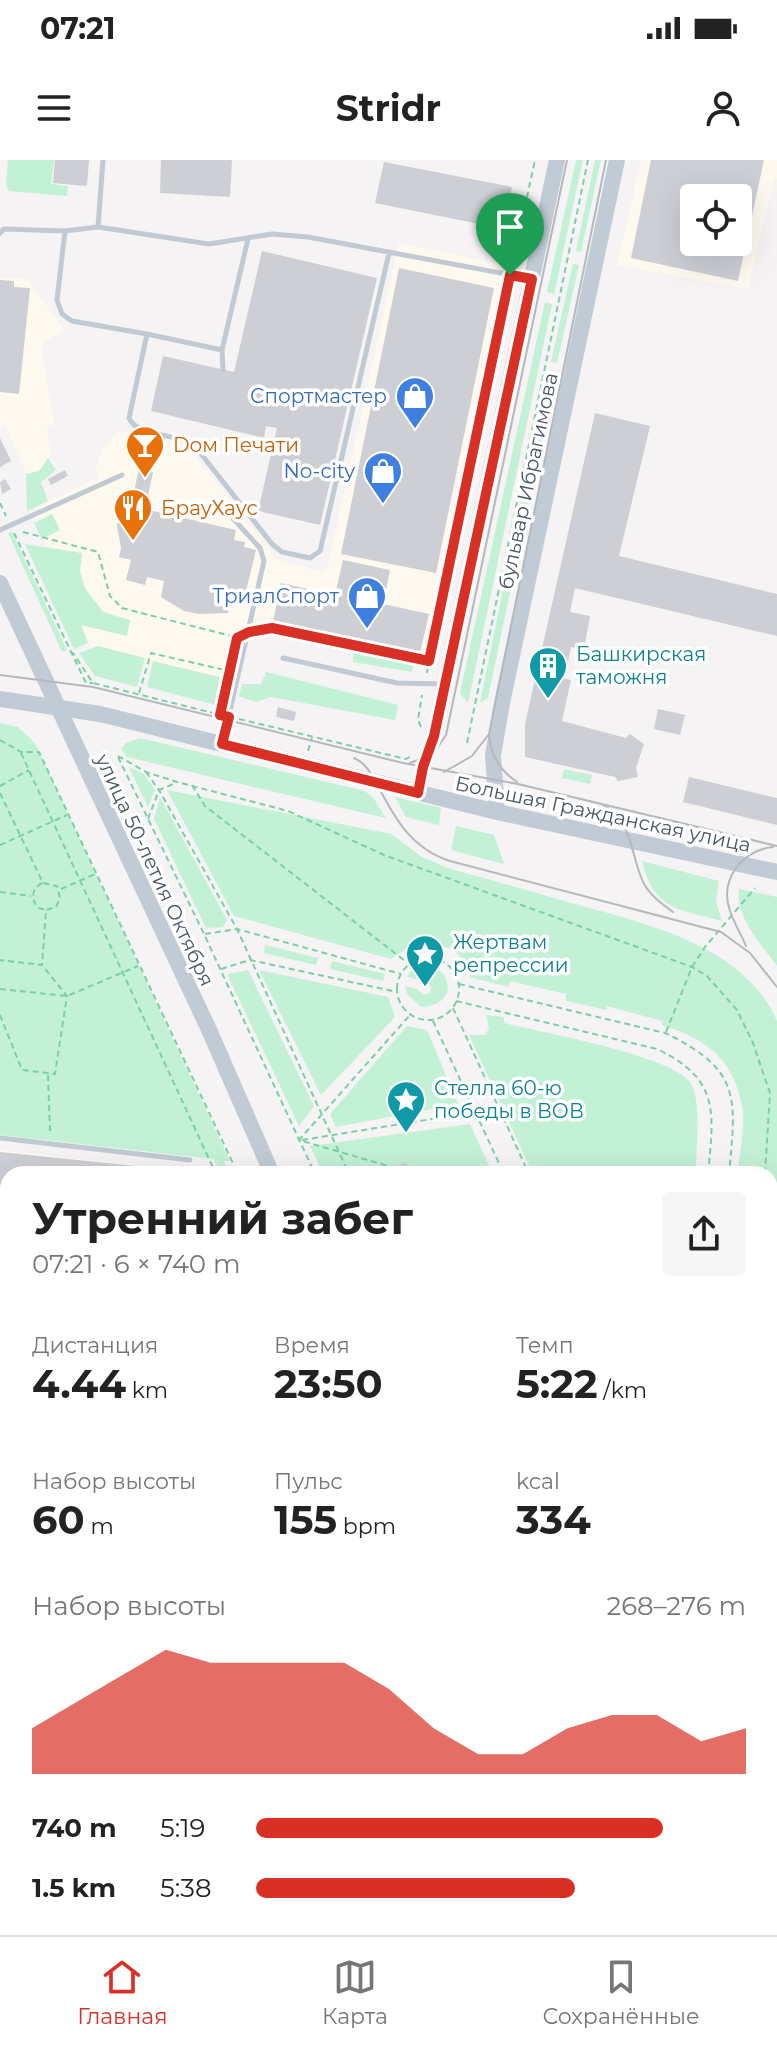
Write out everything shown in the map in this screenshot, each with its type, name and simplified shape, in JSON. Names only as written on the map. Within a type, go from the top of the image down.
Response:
[{"type":"main road","name":"бульвар Ибрагимова","points":[[418,793],[445,685],[557,160]]},
{"type":"main road","name":"бульвар Ибрагимова","points":[[497,812],[493,755],[502,703],[617,160]]},
{"type":"main road","name":"улица 50-летия Октября","points":[[0,583],[210,1032],[269,1166]]},
{"type":"main road","name":"Большая Гражданская улица","points":[[0,699],[100,714],[497,812],[777,872]]},
{"type":"lane","points":[[98,227],[103,160]]},
{"type":"lane","points":[[0,233],[4,229],[65,231],[98,227],[209,244],[272,234],[532,279]]},
{"type":"lane","points":[[65,231],[57,300],[62,314],[72,321],[222,350]]},
{"type":"lane","points":[[223,370],[222,350],[248,239]]},
{"type":"lane","points":[[147,334],[129,415],[132,425],[191,443],[272,544],[282,552],[314,557],[320,551],[389,253]]},
{"type":"lane","points":[[0,530],[122,475]]},
{"type":"lane","points":[[222,744],[264,561],[260,548],[227,512]]},
{"type":"lane","points":[[283,658],[397,683],[445,685]]},
{"type":"lane","points":[[0,1138],[190,1160]]},
{"type":"path","points":[[425,735],[418,720],[429,661],[535,160]]},
{"type":"path","points":[[467,743],[588,160]]},
{"type":"path","points":[[0,503],[86,683],[406,759],[418,751]]},
{"type":"path","points":[[12,527],[98,552],[110,596],[122,608],[237,638],[249,632],[272,628],[429,661]]},
{"type":"path","points":[[70,652],[93,683]]},
{"type":"path","points":[[139,694],[151,653],[230,671]]},
{"type":"path","points":[[299,748],[309,751],[312,737]]},
{"type":"path","points":[[0,740],[21,752],[39,752],[234,1166]]},
{"type":"path","points":[[21,752],[212,1166]]},
{"type":"path","points":[[311,1166],[118,756],[146,772],[288,811],[384,855],[692,967],[706,975],[737,1010],[753,1043],[770,1093],[765,1166]]},
{"type":"path","points":[[0,786],[30,770]]},
{"type":"path","points":[[146,772],[237,929],[345,1166]]},
{"type":"path","points":[[148,819],[159,790],[177,782]]},
{"type":"path","points":[[192,785],[205,806],[409,964]]},
{"type":"path","points":[[0,793],[43,883]]},
{"type":"path","points":[[0,845],[69,815]]},
{"type":"path","points":[[59,890],[96,874]]},
{"type":"path","points":[[43,883],[53,884],[59,890],[58,904],[46,910],[38,908],[33,896],[34,890],[43,883]]},
{"type":"path","points":[[665,1033],[692,967],[755,888]]},
{"type":"path","points":[[0,892],[33,896]]},
{"type":"path","points":[[0,1015],[22,1070],[55,1074],[67,996],[42,965],[46,910]]},
{"type":"path","points":[[204,934],[237,929],[401,974]]},
{"type":"path","points":[[430,958],[452,969],[459,984],[453,1008],[445,1015],[422,1020],[402,1007],[397,992],[401,974],[409,964],[430,958]]},
{"type":"path","points":[[0,960],[42,965]]},
{"type":"path","points":[[220,969],[250,960],[397,992]]},
{"type":"path","points":[[0,989],[67,996],[139,966]]},
{"type":"path","points":[[459,984],[665,1033],[696,1048],[716,1066],[728,1086],[734,1116],[730,1166]]},
{"type":"path","points":[[456,1001],[657,1049],[679,1060],[694,1072],[710,1105],[712,1129],[709,1166]]},
{"type":"path","points":[[453,1008],[525,1166]]},
{"type":"path","points":[[299,1140],[410,1015]]},
{"type":"path","points":[[433,1020],[500,1166]]},
{"type":"path","points":[[48,1073],[50,1143]]},
{"type":"path","points":[[299,1140],[475,1112]]},
{"type":"path","points":[[299,1140],[388,1166]]},
{"type":"shaded area","points":[[641,160],[777,160],[777,178],[774,178],[748,289],[617,265]]},
{"type":"shaded area","points":[[399,243],[506,265],[425,657],[259,621],[236,634],[225,679],[92,649],[32,513],[48,501],[98,477],[96,468],[103,449],[119,430],[188,446],[277,559],[321,572],[327,569]]},
{"type":"shaded area","points":[[0,278],[27,279],[65,331],[45,341],[42,347],[54,425],[47,426],[51,454],[39,471],[26,474],[5,425],[0,427]]},
{"type":"shaded area","points":[[0,1150],[144,1166],[0,1166]]},
{"type":"green space","points":[[8,160],[54,160],[51,184],[68,186],[67,196],[9,191],[6,185]]},
{"type":"green space","points":[[576,160],[583,160],[554,294],[547,292]]},
{"type":"green space","points":[[595,160],[601,160],[581,252],[576,251]]},
{"type":"green space","points":[[573,264],[579,265],[557,363],[551,362]]},
{"type":"green space","points":[[545,302],[552,304],[468,703],[460,693]]},
{"type":"green space","points":[[546,378],[554,381],[488,698],[480,703]]},
{"type":"green space","points":[[48,458],[56,470],[41,482],[48,501],[27,511],[26,474],[39,471]]},
{"type":"green space","points":[[52,514],[60,530],[42,539],[34,523]]},
{"type":"green space","points":[[12,532],[67,650],[62,652],[8,533]]},
{"type":"green space","points":[[25,544],[82,553],[80,571],[85,588],[103,612],[130,620],[127,636],[81,625],[88,643],[74,649]]},
{"type":"green space","points":[[98,646],[145,658],[137,687],[95,676],[79,653]]},
{"type":"green space","points":[[353,650],[414,662],[412,672],[353,662]]},
{"type":"green space","points":[[153,661],[223,678],[216,705],[147,687]]},
{"type":"green space","points":[[266,672],[398,705],[395,720],[271,697],[256,702],[239,696],[242,684],[261,684]]},
{"type":"green space","points":[[0,723],[18,727],[35,743],[230,1161],[224,1161],[226,1166],[217,1166],[214,1159],[0,1135]]},
{"type":"green space","points":[[140,738],[365,791],[386,818],[127,757],[121,749],[126,743]]},
{"type":"green space","points":[[129,767],[144,774],[155,790],[148,807]]},
{"type":"green space","points":[[564,769],[592,775],[590,784],[562,778]]},
{"type":"green space","points":[[167,790],[391,834],[422,857],[450,869],[632,920],[690,942],[742,973],[762,995],[777,1021],[777,1166],[739,1166],[743,1113],[731,1074],[724,1062],[704,1044],[662,1025],[662,1021],[607,1006],[606,1010],[566,1001],[566,994],[510,981],[508,987],[470,977],[458,954],[437,945],[413,947],[391,959],[234,916]]},
{"type":"green space","points":[[160,797],[227,920],[223,927],[206,928],[154,819]]},
{"type":"green space","points":[[395,797],[441,808],[439,825],[406,817]]},
{"type":"green space","points":[[456,826],[494,835],[504,864],[451,850]]},
{"type":"green space","points":[[642,861],[719,881],[716,902],[722,921],[681,910],[661,899],[647,877]]},
{"type":"green space","points":[[739,889],[777,897],[777,966],[745,920]]},
{"type":"green space","points":[[265,945],[318,958],[316,965],[264,953]]},
{"type":"green space","points":[[332,961],[385,974],[383,981],[330,969]]},
{"type":"green space","points":[[431,965],[445,977],[447,991],[439,1002],[421,1007],[407,994],[405,986],[417,989],[423,995],[431,990],[429,982],[424,978],[407,977],[412,969]]},
{"type":"green space","points":[[248,970],[314,1106],[299,1126],[227,974]]},
{"type":"green space","points":[[259,970],[388,997],[395,1017],[321,1095]]},
{"type":"green space","points":[[486,1015],[504,1017],[504,1023],[632,1054],[678,1072],[690,1082],[696,1100],[696,1166],[529,1166],[469,1035],[485,1035],[489,1028]]},
{"type":"green space","points":[[407,1026],[427,1030],[458,1104],[336,1127],[330,1114]]},
{"type":"green space","points":[[470,1124],[489,1166],[319,1166],[310,1146]]},
{"type":"building","points":[[55,160],[89,160],[87,186],[53,183]]},
{"type":"building","points":[[161,160],[232,160],[230,197],[160,193]]},
{"type":"building","points":[[651,160],[764,160],[752,216],[752,184],[680,184],[680,256],[743,256],[738,281],[631,258]]},
{"type":"building","points":[[384,162],[512,187],[504,229],[375,203]]},
{"type":"building","points":[[262,251],[377,278],[320,525],[258,511],[277,428],[266,426],[264,438],[151,411],[163,356],[234,372]]},
{"type":"building","points":[[399,268],[494,288],[436,573],[341,554]]},
{"type":"building","points":[[0,280],[14,281],[14,287],[30,288],[19,394],[0,392]]},
{"type":"building","points":[[595,413],[650,426],[619,556],[777,594],[777,636],[575,588],[570,612],[590,616],[584,649],[571,647],[567,667],[555,665],[552,676],[571,680],[562,721],[626,738],[630,734],[644,744],[636,768],[638,777],[618,781],[615,777],[525,757],[525,724]]},
{"type":"building","points":[[0,438],[11,461],[0,467]]},
{"type":"building","points":[[139,468],[153,472],[145,509],[236,530],[234,540],[245,542],[244,547],[256,550],[245,595],[233,593],[228,613],[184,611],[161,597],[164,581],[147,577],[145,585],[126,580],[131,560],[119,557],[121,548],[117,525],[131,507]]},
{"type":"building","points":[[65,470],[68,476],[51,485],[48,479]]},
{"type":"building","points":[[5,479],[11,489],[2,494],[0,482]]},
{"type":"building","points":[[343,560],[390,570],[383,604],[429,614],[420,653],[273,622],[281,583],[335,595]]},
{"type":"building","points":[[278,707],[296,712],[294,721],[276,717]]},
{"type":"building","points":[[658,709],[685,715],[680,735],[654,729]]},
{"type":"building","points":[[689,777],[777,798],[777,825],[683,802]]},
{"type":"building","points":[[0,1152],[136,1166],[0,1166]]},
{"type":"tram line","points":[[410,763],[433,754],[446,735],[567,160]]},
{"type":"tram line","points":[[517,782],[497,761],[489,734],[606,160]]},
{"type":"tram line","points":[[0,675],[93,687],[403,763],[518,784],[777,846]]},
{"type":"tram line","points":[[444,772],[472,756],[489,734]]},
{"type":"tram line","points":[[354,758],[368,770],[406,831],[437,856],[721,932],[750,953],[777,987]]},
{"type":"tram line","points":[[603,805],[613,812],[626,830],[644,884],[657,900],[673,912]]},
{"type":"tram line","points":[[746,946],[730,911],[728,888],[743,860],[762,849],[773,847]]},
{"type":"place","name":"Спортмастер","points":[[415,430]]},
{"type":"place","name":"Dом Печати","points":[[145,479]]},
{"type":"place","name":"No-city","points":[[383,505]]},
{"type":"place","name":"БрауХаус","points":[[133,542]]},
{"type":"place","name":"ТриалСпорт","points":[[367,630]]},
{"type":"place","name":"Башкирская таможня","points":[[548,700]]},
{"type":"place","name":"Жертвам репрессии","points":[[425,988]]},
{"type":"place","name":"Стелла 60-ю победы в ВОВ","points":[[406,1134]]},
{"type":"route","points":[[510,275],[532,279],[434,736],[418,793],[222,744],[229,717],[220,715],[237,638],[249,632],[272,628],[429,661],[510,275]]}]
